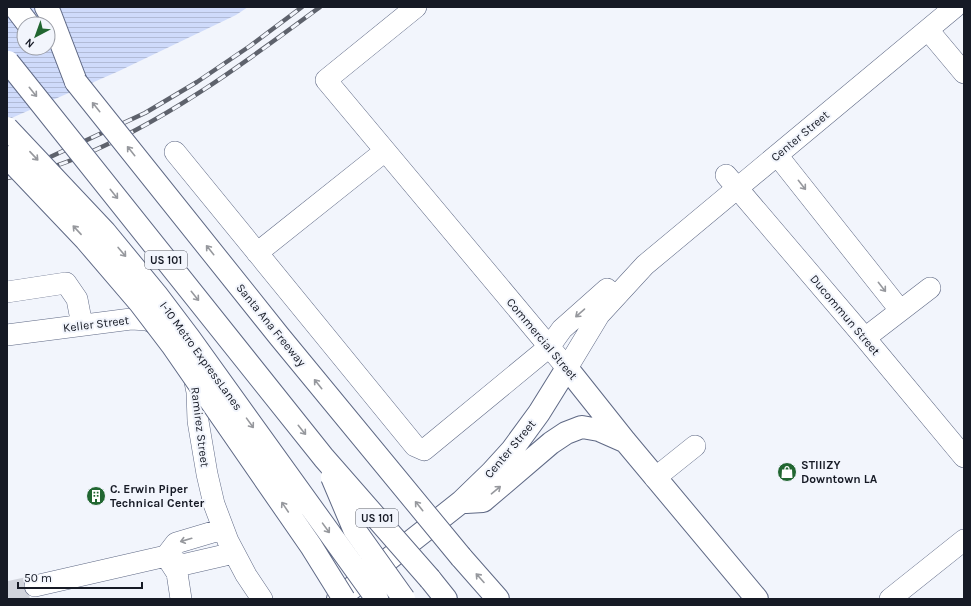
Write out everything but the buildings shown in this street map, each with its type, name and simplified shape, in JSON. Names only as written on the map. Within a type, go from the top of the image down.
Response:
[{"type":"main road","points":[[15,7],[22,16]]},
{"type":"main road","points":[[46,7],[76,82]]},
{"type":"main road","name":"Santa Ana Freeway","points":[[55,56],[279,336],[461,557],[498,599]]},
{"type":"main road","name":"US 101","points":[[7,61],[324,458],[446,599]]},
{"type":"main road","name":"I-10 Metro ExpressLanes","points":[[7,128],[105,232],[156,294],[377,599]]},
{"type":"main road","name":"I-10 Metro ExpressLanes","points":[[7,157],[90,245],[140,304],[172,345],[311,546],[344,599]]},
{"type":"main road","name":"Commercial Street","points":[[567,368],[625,441],[757,599]]},
{"type":"main road","name":"Center Street","points":[[338,599],[461,502],[492,472],[512,450],[539,413],[567,368]]},
{"type":"main road","points":[[461,502],[483,501],[551,443],[566,433],[579,428],[582,427],[599,430],[625,441]]},
{"type":"main road","points":[[324,458],[354,529],[404,599]]},
{"type":"street","name":"Commercial Street","points":[[416,7],[326,80],[567,368]]},
{"type":"street","name":"Center Street","points":[[567,368],[599,315],[645,265],[731,182],[777,155],[955,7]]},
{"type":"street","points":[[928,30],[964,73]]},
{"type":"street","points":[[175,152],[257,253],[385,151]]},
{"type":"street","points":[[777,155],[900,310]]},
{"type":"street","name":"Ducommun Street","points":[[731,182],[865,338],[964,457]]},
{"type":"street","name":"Center Street","points":[[257,253],[414,446],[424,450],[549,347],[562,329],[623,275],[645,265]]},
{"type":"street","points":[[7,292],[36,286],[66,283],[77,299],[82,325]]},
{"type":"street","points":[[865,338],[930,288]]},
{"type":"street","name":"Keller Street","points":[[7,335],[131,319],[148,320],[164,329],[178,342]]},
{"type":"street","name":"Ramirez Street","points":[[178,342],[191,364],[206,474],[223,529],[246,575],[262,599]]},
{"type":"street","points":[[656,478],[695,446]]},
{"type":"street","points":[[35,586],[166,556],[176,543],[223,529]]},
{"type":"street","points":[[890,599],[964,540]]},
{"type":"street","points":[[166,556],[182,565],[234,553]]},
{"type":"street","points":[[166,556],[177,573],[181,599]]},
{"type":"water","points":[[7,7],[248,7],[236,15],[119,71],[7,120]]},
{"type":"tunnel","points":[[7,592],[35,586]]},
{"type":"railway","points":[[7,169],[48,158],[145,113],[197,82],[250,46],[302,7]]},
{"type":"railway","points":[[7,178],[66,162],[140,128],[202,91],[232,71],[320,7]]},
{"type":"place","name":"STIIIZY Downtown LA","points":[[787,472]]},
{"type":"place","name":"C. Erwin Piper Technical Center","points":[[96,496]]}]
